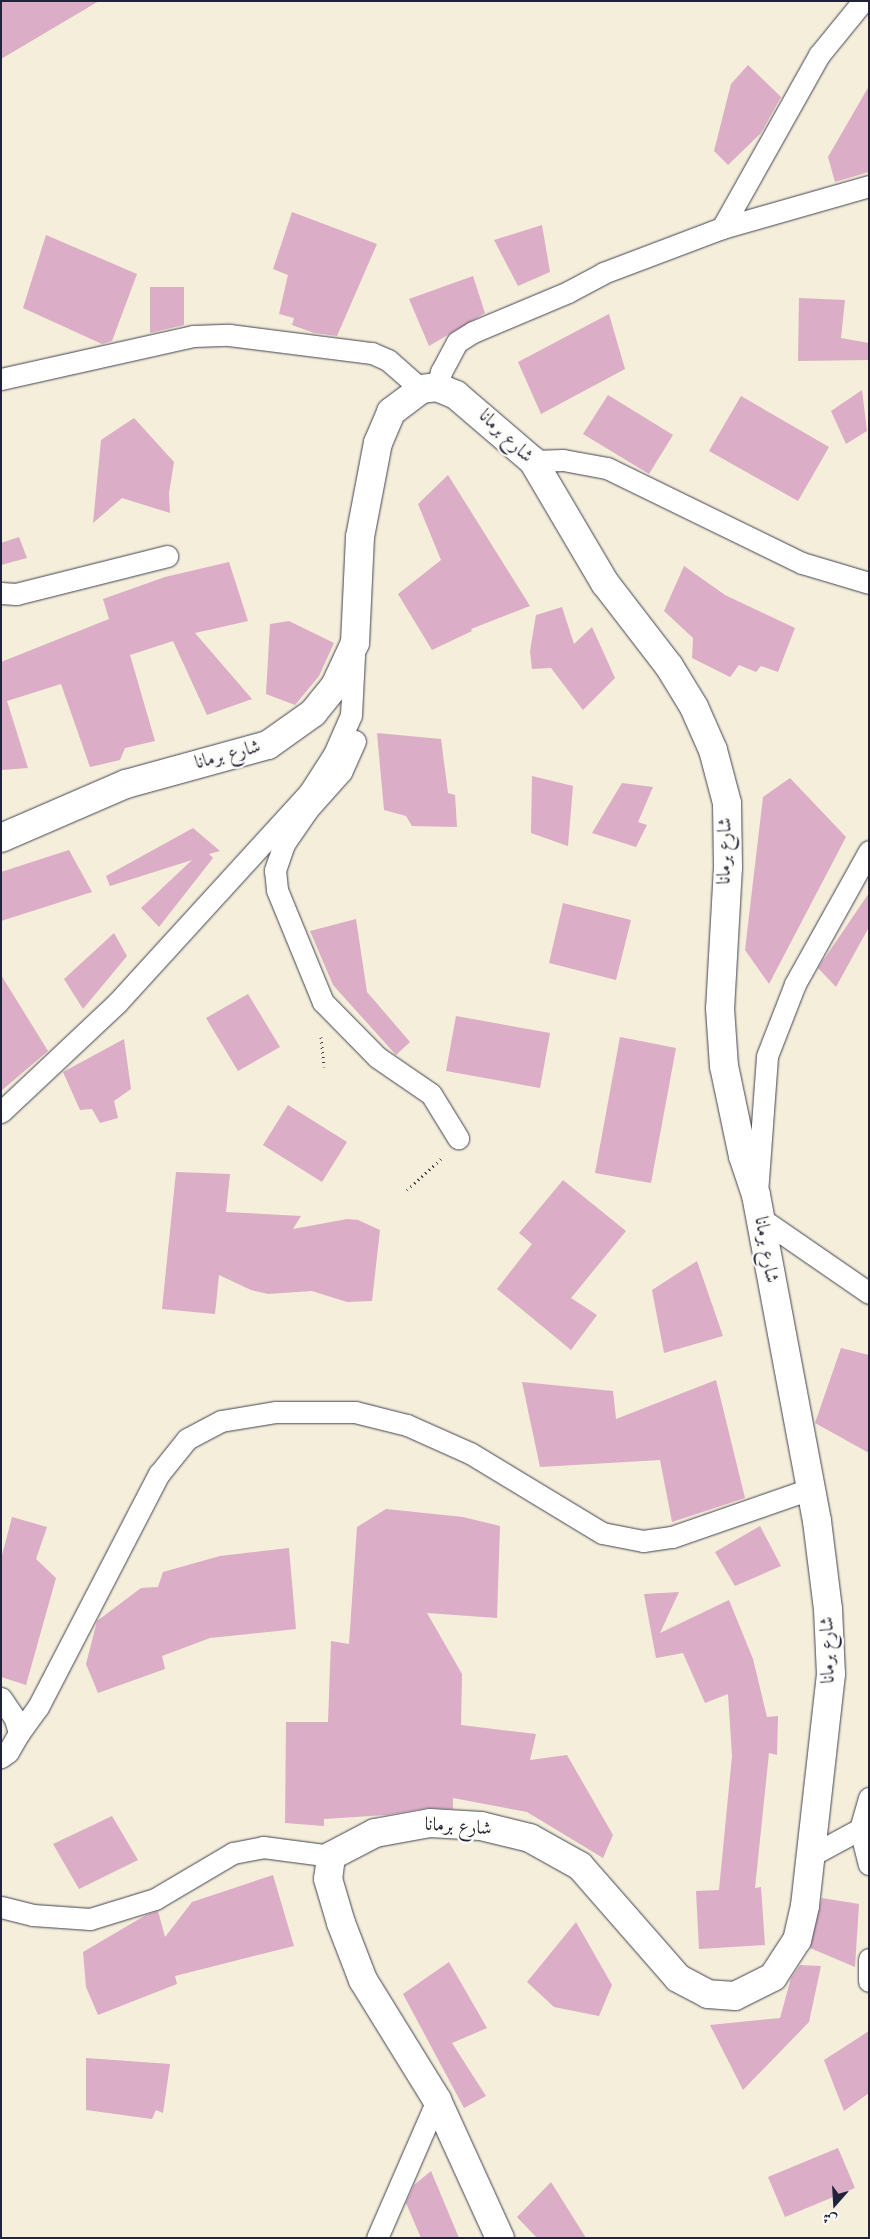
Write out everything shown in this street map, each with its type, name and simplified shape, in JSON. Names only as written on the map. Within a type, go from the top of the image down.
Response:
[{"type":"street","points":[[722,228],[819,55],[863,1]]},
{"type":"street","points":[[1,379],[193,336],[230,334],[372,354],[388,360],[429,388],[441,372],[457,342],[473,332],[568,292],[603,273],[722,228],[869,186]]},
{"type":"street","name":"شارع برمانا","points":[[1,838],[126,784],[268,745],[313,713],[335,686],[355,642],[360,537],[378,443],[391,412],[429,388],[471,405],[533,461],[605,583],[669,666],[694,707],[722,778],[727,803],[728,844],[720,1008],[724,1066],[743,1156],[758,1206],[810,1489],[828,1609],[831,1674],[805,1906],[797,1940],[773,1977],[735,1996],[708,1994],[678,1978],[580,1866],[530,1838],[481,1826],[430,1823],[375,1833],[331,1856]]},
{"type":"street","points":[[533,461],[563,460],[607,468],[802,563],[869,583]]},
{"type":"street","points":[[1,593],[16,594],[167,556]]},
{"type":"street","points":[[1,1112],[118,1003],[309,793],[334,754],[351,715],[355,642]]},
{"type":"street","points":[[351,715],[358,730],[354,744],[341,772],[308,809],[284,844],[275,870],[277,890],[323,1002],[377,1057],[431,1094],[458,1138]]},
{"type":"street","points":[[869,851],[795,984],[767,1056],[758,1206],[869,1293]]},
{"type":"street","points":[[1,1757],[8,1752],[38,1706],[159,1474],[187,1439],[221,1421],[276,1412],[355,1412],[407,1425],[470,1453],[602,1533],[643,1541],[672,1538],[810,1489]]},
{"type":"street","points":[[1,1698],[15,1719],[19,1733]]},
{"type":"street","points":[[869,1798],[860,1829],[869,1864]]},
{"type":"street","points":[[810,1856],[860,1829]]},
{"type":"street","points":[[1,1907],[33,1915],[90,1919],[155,1899],[233,1853],[263,1848],[331,1856],[328,1880],[340,1923],[363,1980],[437,2100],[500,2238]]},
{"type":"street","points":[[869,1960],[869,1981]]},
{"type":"street","points":[[377,2238],[437,2100]]},
{"type":"path","points":[[407,1190],[436,1166],[458,1138]]},
{"type":"building","points":[[1,1],[99,1],[1,59]]},
{"type":"building","points":[[748,65],[781,97],[761,133],[728,165],[714,151],[731,84]]},
{"type":"building","points":[[869,86],[869,172],[835,182],[828,157]]},
{"type":"building","points":[[292,212],[377,244],[337,336],[314,333],[292,325],[294,318],[279,314],[288,275],[273,269]]},
{"type":"building","points":[[542,225],[550,272],[518,286],[494,240]]},
{"type":"building","points":[[46,235],[137,274],[112,341],[102,344],[23,308]]},
{"type":"building","points":[[473,276],[485,313],[429,346],[409,299]]},
{"type":"building","points":[[150,287],[184,287],[184,325],[150,333]]},
{"type":"building","points":[[799,298],[845,300],[841,338],[869,343],[869,360],[798,361]]},
{"type":"building","points":[[609,314],[625,369],[541,414],[518,362]]},
{"type":"building","points":[[862,390],[867,431],[846,444],[831,411]]},
{"type":"building","points":[[608,395],[673,435],[649,474],[583,434]]},
{"type":"building","points":[[741,396],[829,447],[798,501],[709,451]]},
{"type":"building","points":[[134,418],[174,462],[169,493],[170,513],[122,498],[93,523],[101,440]]},
{"type":"building","points":[[448,475],[530,606],[471,629],[472,631],[432,650],[398,594],[441,560],[418,504]]},
{"type":"building","points":[[19,537],[27,558],[1,565],[1,543]]},
{"type":"building","points":[[229,562],[248,621],[195,633],[252,699],[207,715],[173,641],[130,655],[155,741],[125,748],[120,760],[90,767],[61,684],[7,701],[28,768],[1,770],[1,662],[109,619],[103,599],[165,577]]},
{"type":"building","points":[[684,566],[725,595],[795,628],[778,672],[761,666],[756,672],[739,665],[730,677],[692,658],[693,638],[664,611]]},
{"type":"building","points":[[562,607],[574,644],[592,627],[615,678],[583,710],[551,668],[532,669],[530,651],[536,615]]},
{"type":"building","points":[[289,621],[334,643],[319,676],[295,705],[266,694],[270,624]]},
{"type":"building","points":[[377,733],[441,739],[448,793],[455,795],[457,827],[412,826],[406,816],[384,810]]},
{"type":"building","points":[[532,776],[573,786],[568,846],[531,833]]},
{"type":"building","points":[[790,778],[846,837],[769,984],[745,950],[763,797]]},
{"type":"building","points":[[622,783],[653,787],[638,822],[647,825],[636,847],[592,833]]},
{"type":"building","points":[[193,828],[220,851],[209,854],[213,858],[159,927],[141,908],[192,860],[110,886],[106,876]]},
{"type":"building","points":[[69,850],[92,892],[1,921],[1,872]]},
{"type":"building","points":[[869,893],[869,927],[836,987],[818,968]]},
{"type":"building","points":[[563,903],[631,920],[616,980],[549,963]]},
{"type":"building","points":[[356,919],[367,992],[410,1042],[396,1055],[333,985],[310,931]]},
{"type":"building","points":[[114,933],[127,956],[83,1009],[64,979]]},
{"type":"building","points":[[1,975],[48,1051],[1,1091]]},
{"type":"building","points":[[248,994],[280,1047],[238,1071],[206,1018]]},
{"type":"building","points":[[456,1016],[550,1033],[540,1088],[446,1071]]},
{"type":"building","points":[[620,1037],[676,1048],[651,1183],[595,1173]]},
{"type":"building","points":[[124,1039],[131,1089],[114,1101],[118,1118],[100,1123],[92,1109],[80,1110],[63,1072]]},
{"type":"building","points":[[288,1105],[347,1142],[322,1182],[263,1145]]},
{"type":"building","points":[[176,1172],[230,1174],[226,1212],[301,1216],[293,1229],[347,1219],[358,1220],[380,1230],[372,1301],[347,1302],[312,1291],[268,1294],[251,1290],[219,1275],[215,1314],[162,1309]]},
{"type":"building","points":[[563,1180],[626,1231],[571,1298],[597,1315],[571,1350],[497,1289],[532,1244],[519,1233]]},
{"type":"building","points":[[697,1261],[723,1336],[664,1353],[652,1290]]},
{"type":"building","points":[[841,1348],[869,1355],[869,1453],[815,1423]]},
{"type":"building","points":[[716,1380],[745,1498],[672,1522],[660,1460],[540,1467],[522,1382],[613,1391],[616,1419]]},
{"type":"building","points":[[386,1509],[463,1517],[500,1526],[497,1618],[427,1613],[462,1674],[461,1725],[536,1734],[530,1760],[567,1755],[613,1835],[603,1858],[527,1812],[453,1798],[453,1809],[427,1808],[386,1815],[324,1819],[324,1826],[285,1823],[286,1722],[328,1722],[331,1641],[349,1644],[357,1527]]},
{"type":"building","points":[[12,1517],[47,1527],[36,1559],[56,1578],[26,1685],[1,1677],[1,1559]]},
{"type":"building","points":[[760,1526],[781,1566],[735,1586],[715,1552]]},
{"type":"building","points":[[289,1548],[296,1629],[210,1638],[162,1656],[165,1669],[98,1693],[86,1664],[97,1621],[141,1588],[158,1587],[163,1572],[220,1556]]},
{"type":"building","points":[[679,1592],[660,1633],[729,1600],[753,1659],[767,1717],[778,1716],[777,1755],[769,1753],[755,1888],[761,1887],[765,1945],[699,1949],[696,1891],[719,1890],[732,1756],[728,1694],[705,1703],[683,1653],[656,1658],[644,1594]]},
{"type":"building","points":[[112,1816],[138,1860],[79,1889],[53,1844]]},
{"type":"building","points":[[273,1875],[294,1946],[175,1976],[177,1984],[98,2015],[86,1987],[83,1952],[146,1915],[158,1911],[165,1937],[192,1902]]},
{"type":"building","points":[[822,1898],[859,1904],[855,1967],[810,1948]]},
{"type":"building","points":[[576,1922],[612,1985],[599,2016],[554,2007],[527,1982]]},
{"type":"building","points":[[449,1962],[487,2028],[452,2043],[486,2096],[464,2108],[403,1994]]},
{"type":"building","points":[[800,1965],[821,1966],[809,2022],[743,2090],[710,2025],[780,2018],[791,1978]]},
{"type":"building","points":[[869,2031],[869,2093],[844,2111],[824,2060]]},
{"type":"building","points":[[86,2058],[170,2064],[163,2113],[156,2110],[152,2119],[86,2110]]},
{"type":"building","points":[[838,2148],[855,2188],[785,2217],[768,2177]]},
{"type":"building","points":[[431,2171],[459,2238],[421,2238],[406,2203],[414,2185]]},
{"type":"building","points":[[551,2182],[586,2238],[537,2238],[517,2217]]}]
